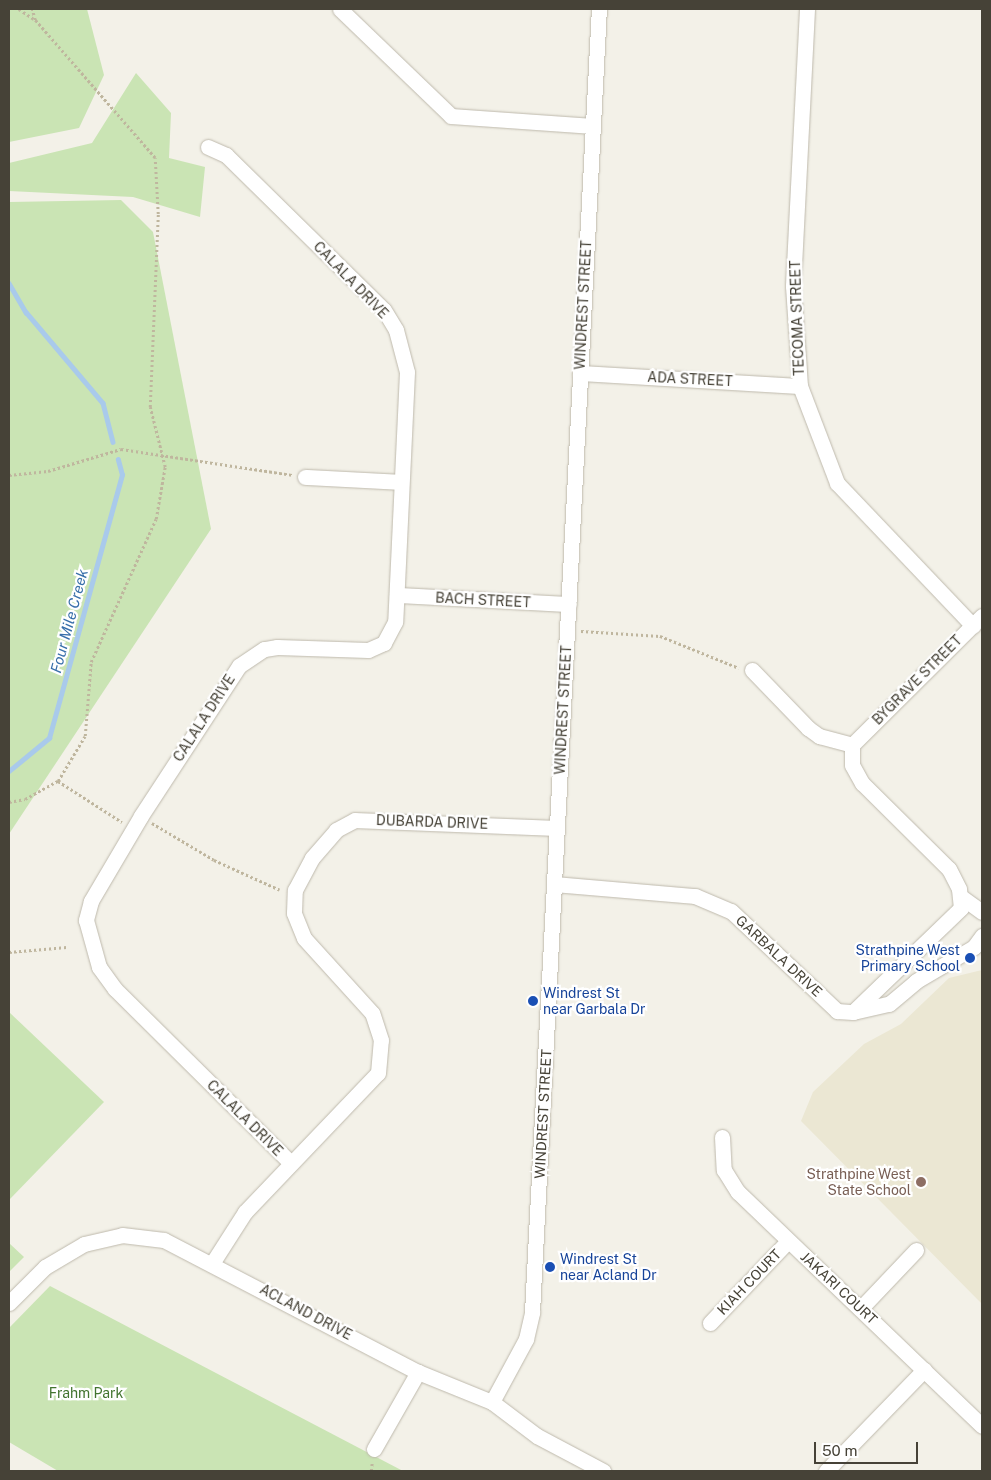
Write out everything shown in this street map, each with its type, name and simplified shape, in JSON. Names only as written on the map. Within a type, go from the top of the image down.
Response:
[{"type":"street","points":[[341,9],[451,116],[592,126]]},
{"type":"street","name":"WINDREST STREET","points":[[492,1402],[526,1339],[532,1312],[599,9]]},
{"type":"street","name":"TECOMA STREET","points":[[807,9],[792,286],[800,386],[837,483],[977,621]]},
{"type":"street","name":"CALALA DRIVE","points":[[208,147],[226,155],[384,310],[396,330],[407,372],[400,482],[395,622],[384,643],[368,650],[271,648],[239,666],[141,816],[90,901],[86,920],[89,942],[99,967],[116,989],[290,1162]]},
{"type":"street","name":"ADA STREET","points":[[580,373],[800,386]]},
{"type":"street","points":[[305,477],[400,482]]},
{"type":"street","name":"BACH STREET","points":[[397,596],[569,604]]},
{"type":"street","name":"BYGRAVE STREET","points":[[852,745],[977,621]]},
{"type":"street","points":[[752,670],[808,728],[819,736],[852,745],[852,765],[862,783],[950,870],[960,896],[961,908],[853,1012]]},
{"type":"street","name":"DUBARDA DRIVE","points":[[213,1262],[245,1212],[290,1162],[378,1073],[381,1040],[372,1013],[304,938],[294,913],[295,890],[312,858],[336,830],[355,820],[556,828]]},
{"type":"street","name":"GARBALA DRIVE","points":[[554,884],[695,896],[731,911],[837,1010],[853,1012]]},
{"type":"street","points":[[960,896],[982,912]]},
{"type":"street","points":[[853,1012],[889,1004],[916,981],[974,947],[982,936]]},
{"type":"street","name":"JAKARI COURT","points":[[722,1137],[724,1170],[738,1192],[982,1426]]},
{"type":"street","name":"ACLAND DRIVE","points":[[9,1303],[45,1266],[103,1238],[144,1235],[164,1240],[213,1262],[418,1372],[492,1402],[537,1436],[603,1471]]},
{"type":"street","name":"KIAH COURT","points":[[710,1323],[788,1241]]},
{"type":"street","points":[[861,1308],[916,1250]]},
{"type":"street","points":[[826,1471],[924,1370]]},
{"type":"street","points":[[374,1449],[418,1372]]},
{"type":"path","points":[[9,802],[25,800],[58,781],[85,736],[91,662],[156,519],[163,456],[150,407],[158,214],[155,158],[35,20],[19,9]]},
{"type":"path","points":[[32,9],[35,20]]},
{"type":"path","points":[[9,475],[48,471],[120,449],[305,477]]},
{"type":"path","points":[[580,631],[660,636],[727,665],[752,670]]},
{"type":"path","points":[[58,781],[124,823],[131,811],[214,860],[283,891]]},
{"type":"path","points":[[9,952],[67,947]]},
{"type":"shaded area","name":"Strathpine West State School","points":[[982,970],[982,1304],[801,1121],[813,1092],[864,1044],[901,1024],[949,978]]},
{"type":"green space","points":[[9,9],[87,9],[104,75],[79,128],[9,142]]},
{"type":"green space","points":[[136,73],[171,113],[169,158],[205,167],[200,217],[133,197],[9,191],[9,163],[92,143]]},
{"type":"green space","points":[[121,200],[153,232],[211,529],[9,834],[9,202]]},
{"type":"green space","points":[[9,1012],[104,1102],[9,1200]]},
{"type":"green space","points":[[9,1243],[24,1257],[9,1272]]},
{"type":"green space","name":"Frahm Park","points":[[50,1286],[403,1471],[58,1471],[9,1442],[9,1328]]},
{"type":"waterway","name":"Four Mile Creek","points":[[9,283],[26,312],[103,403],[113,442]]},
{"type":"waterway","name":"Four Mile Creek","points":[[9,771],[49,738],[122,475],[118,460]]},
{"type":"place","name":"Strathpine West Primary School","points":[[970,958]]},
{"type":"place","name":"Windrest St near Garbala Dr","points":[[533,1001]]},
{"type":"place","name":"Strathpine West State School","points":[[921,1182]]},
{"type":"place","name":"Windrest St near Acland Dr","points":[[550,1267]]}]
